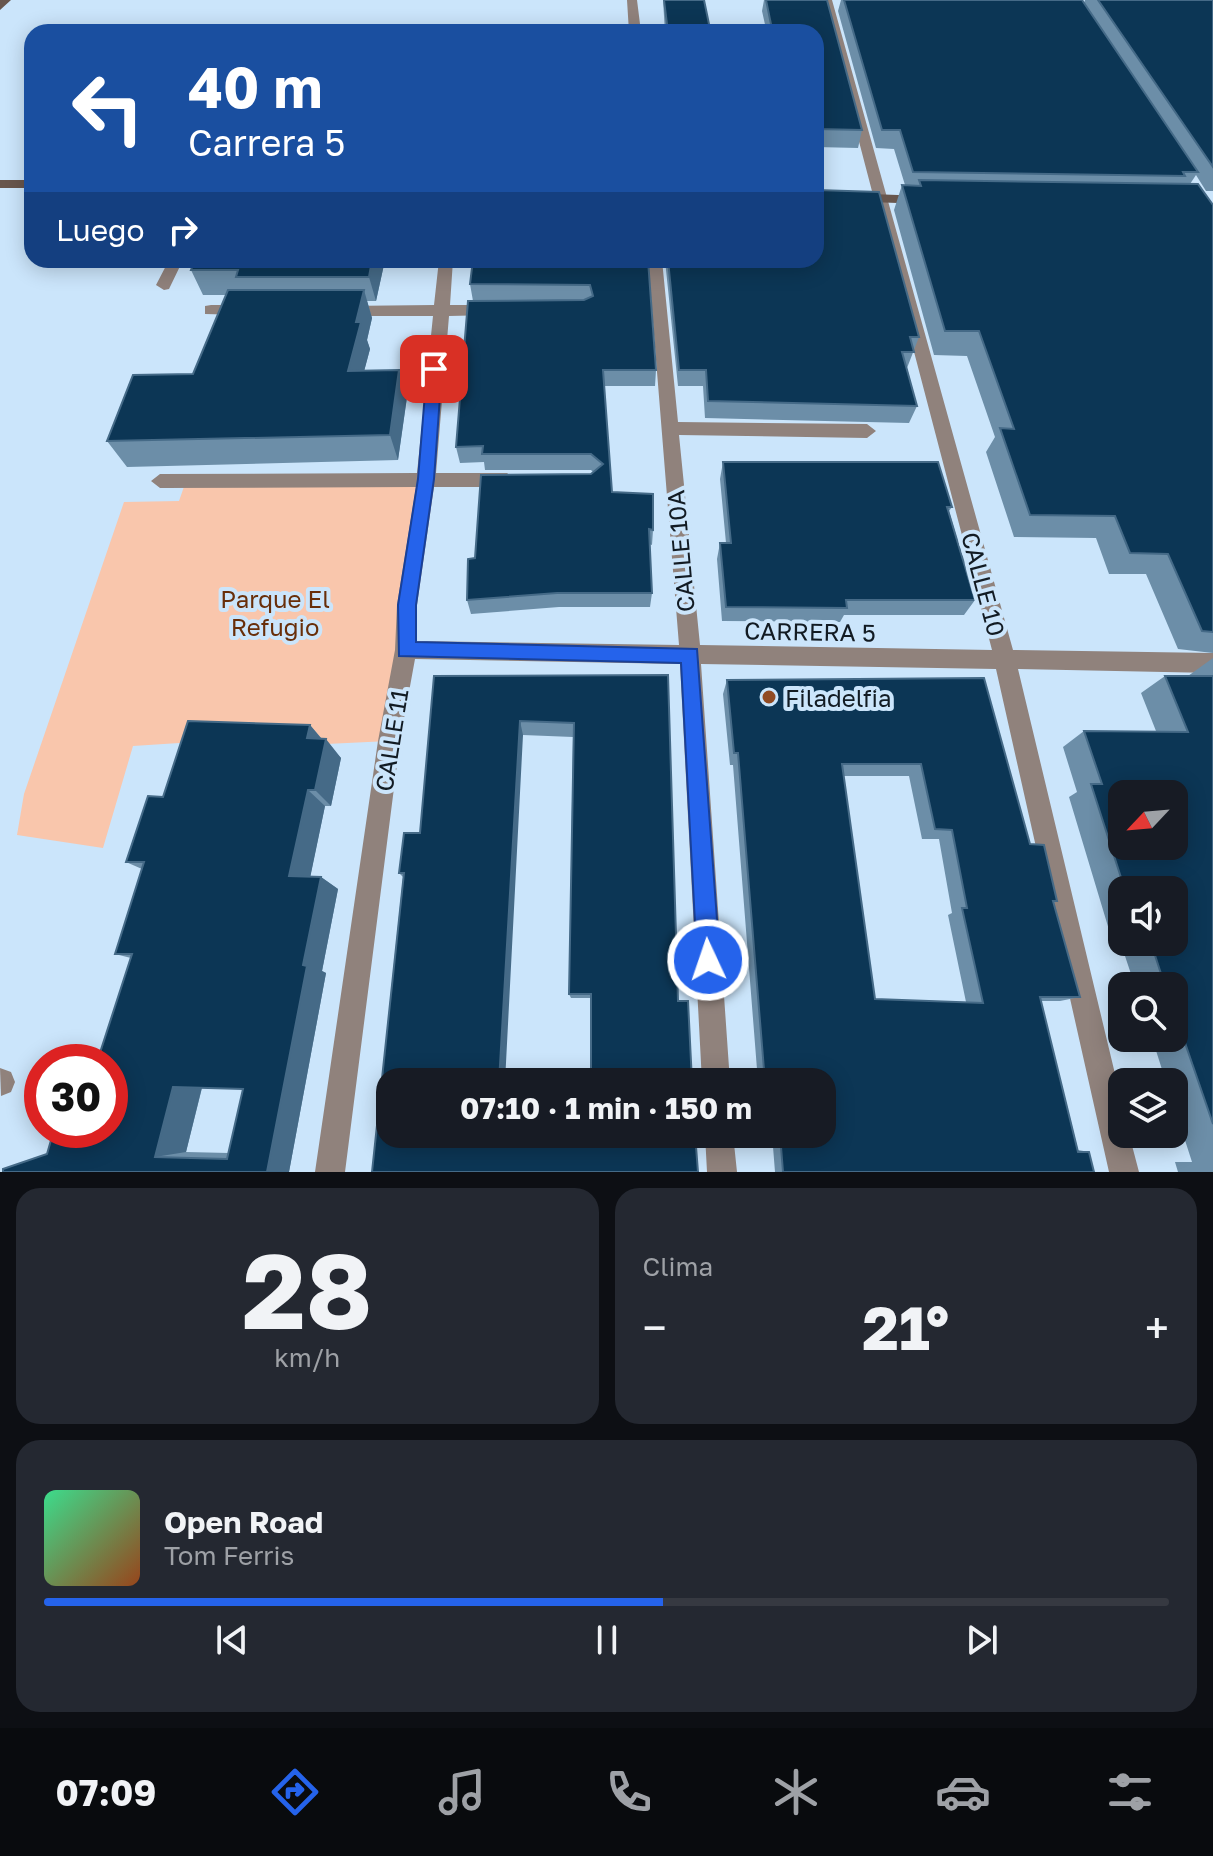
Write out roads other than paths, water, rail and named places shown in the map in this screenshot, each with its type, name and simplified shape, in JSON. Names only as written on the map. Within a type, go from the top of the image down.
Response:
[{"type":"street","points":[[0,7],[6,0]]},
{"type":"street","points":[[632,0],[634,24]]},
{"type":"street","name":"CALLE 10","points":[[827,0],[1005,660],[1124,1172]]},
{"type":"street","points":[[0,184],[24,184]]},
{"type":"street","points":[[824,196],[947,200]]},
{"type":"street","points":[[164,285],[172,268]]},
{"type":"street","name":"CALLE 11","points":[[330,1172],[389,741],[406,650],[407,605],[426,479],[445,268]]},
{"type":"street","name":"CALLE 10A","points":[[656,268],[690,655],[715,1068]]},
{"type":"street","points":[[211,310],[257,310]]},
{"type":"street","points":[[333,311],[512,310]]},
{"type":"street","points":[[668,428],[867,431]]},
{"type":"street","points":[[160,481],[531,480]]},
{"type":"street","name":"CARRERA 5","points":[[406,650],[1213,663]]},
{"type":"street","points":[[720,1148],[722,1172]]},
{"type":"place","name":"Filadelfia","points":[[769,697]]},
{"type":"park label","name":"Parque El Refugio","points":[[275,612]]}]
